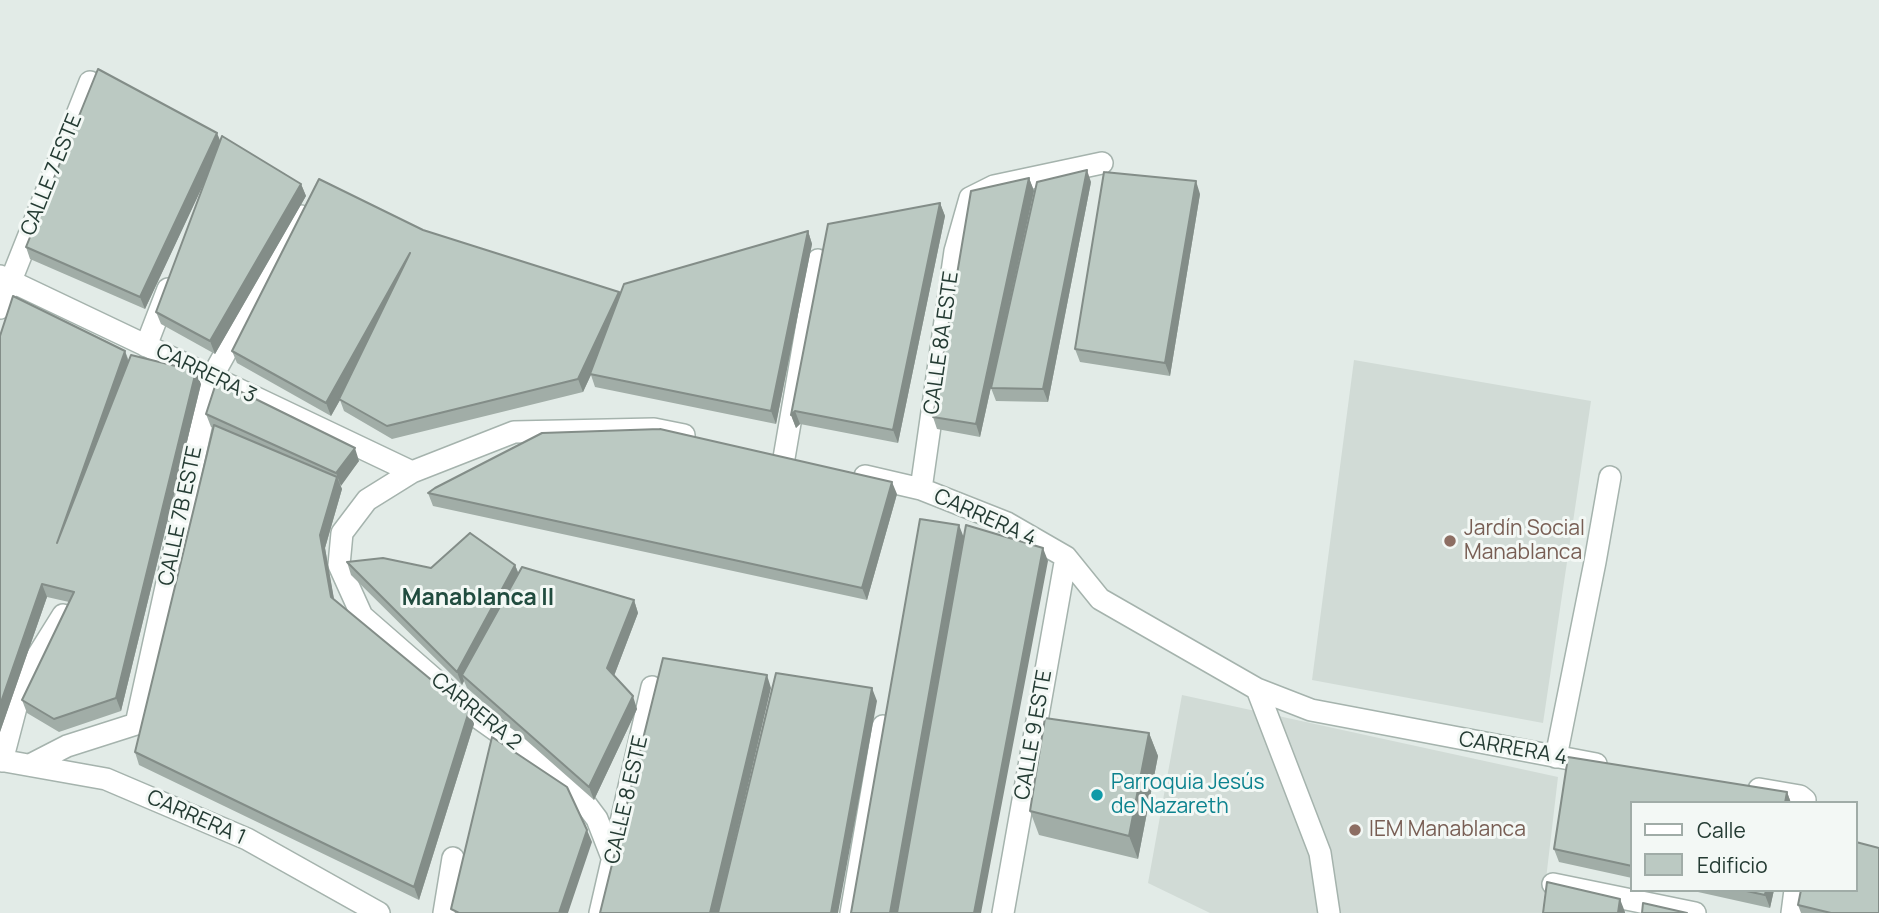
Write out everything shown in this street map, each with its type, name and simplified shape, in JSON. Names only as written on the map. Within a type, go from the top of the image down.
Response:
[{"type":"street","name":"CALLE 7 ESTE","points":[[0,308],[5,278],[90,82]]},
{"type":"street","name":"CALLE 8A ESTE","points":[[921,489],[955,251],[970,198],[994,186],[1102,163]]},
{"type":"street","name":"CALLE 7B ESTE","points":[[30,765],[67,746],[136,724],[212,377],[301,216]]},
{"type":"street","points":[[784,458],[818,260]]},
{"type":"street","points":[[146,346],[176,268]]},
{"type":"street","name":"CARRERA 3","points":[[5,278],[412,472]]},
{"type":"street","points":[[363,566],[339,564],[342,533],[368,500],[412,472],[514,432],[654,429],[706,440]]},
{"type":"street","points":[[758,452],[809,464]]},
{"type":"street","name":"CARRERA 4","points":[[846,472],[921,489],[1007,523],[1066,557],[1100,599],[1256,689],[1311,710],[1622,768]]},
{"type":"street","points":[[1556,757],[1610,477]]},
{"type":"street","name":"CALLE 9 ESTE","points":[[1003,913],[1066,557]]},
{"type":"street","name":"CARRERA 2","points":[[339,564],[362,616],[480,719],[570,783],[597,819],[613,860]]},
{"type":"street","points":[[1,760],[20,692],[38,655],[63,615]]},
{"type":"street","name":"CALLE 8 ESTE","points":[[600,913],[652,687]]},
{"type":"street","points":[[1256,689],[1320,853],[1329,913]]},
{"type":"street","points":[[851,913],[883,726]]},
{"type":"street","name":"CARRERA 1","points":[[1,760],[106,779],[247,839],[379,913]]},
{"type":"street","points":[[1741,786],[1800,796],[1804,801]]},
{"type":"street","points":[[444,913],[453,858]]},
{"type":"street","points":[[1553,884],[1635,907],[1695,913]]},
{"type":"street","points":[[1792,913],[1795,892]]},
{"type":"shaded area","name":"Jardín Social Manablanca","points":[[1354,360],[1591,401],[1543,723],[1312,680]]},
{"type":"shaded area","name":"IEM Manablanca","points":[[1182,695],[1558,777],[1542,913],[1210,913],[1148,883]]},
{"type":"building","points":[[98,69],[217,133],[140,297],[26,247]]},
{"type":"building","points":[[222,136],[301,184],[210,341],[156,312]]},
{"type":"building","points":[[1087,170],[1043,389],[991,388],[1037,182]]},
{"type":"building","points":[[1104,172],[1196,181],[1165,363],[1075,349]]},
{"type":"building","points":[[1029,178],[976,424],[933,417],[971,191]]},
{"type":"building","points":[[319,179],[423,230],[619,292],[578,379],[387,426],[339,399],[410,253],[326,403],[232,351]]},
{"type":"building","points":[[940,203],[893,430],[795,411],[791,415],[828,224]]},
{"type":"building","points":[[808,231],[771,411],[590,374],[624,284]]},
{"type":"building","points":[[13,296],[125,351],[57,543],[131,355],[196,371],[116,698],[54,719],[22,700],[74,592],[42,584],[0,705],[0,336]]},
{"type":"building","points":[[217,380],[355,448],[336,473],[206,414]]},
{"type":"building","points":[[214,425],[337,477],[320,535],[331,597],[469,711],[414,887],[135,752]]},
{"type":"building","points":[[660,429],[892,482],[862,588],[428,493],[542,433]]},
{"type":"building","points":[[920,519],[959,525],[890,913],[851,913]]},
{"type":"building","points":[[966,525],[1043,548],[974,913],[897,913]]},
{"type":"building","points":[[470,533],[515,565],[457,672],[347,562],[383,558],[431,568]]},
{"type":"building","points":[[522,567],[634,600],[607,668],[633,696],[589,787],[462,675]]},
{"type":"building","points":[[663,658],[767,675],[710,913],[600,913]]},
{"type":"building","points":[[776,673],[872,688],[831,913],[718,913]]},
{"type":"building","name":"Parroquia Jesús de Nazareth","points":[[1045,718],[1149,733],[1129,836],[1030,811]]},
{"type":"building","points":[[492,737],[567,787],[587,830],[559,913],[459,913],[451,909]]},
{"type":"building","points":[[1568,757],[1787,792],[1785,801],[1630,801],[1630,866],[1554,849]]},
{"type":"building","points":[[1858,843],[1879,848],[1879,913],[1831,913],[1798,905],[1801,892],[1858,892]]},
{"type":"building","points":[[1547,882],[1620,899],[1618,913],[1543,913]]},
{"type":"building","points":[[1643,903],[1687,913],[1642,913]]},
{"type":"place","name":"Jardín Social Manablanca","points":[[1450,541]]},
{"type":"place","name":"Parroquia Jesús de Nazareth","points":[[1097,795]]},
{"type":"place","name":"IEM Manablanca","points":[[1355,830]]},
{"type":"district","name":"Manablanca II","points":[[478,599]]}]
